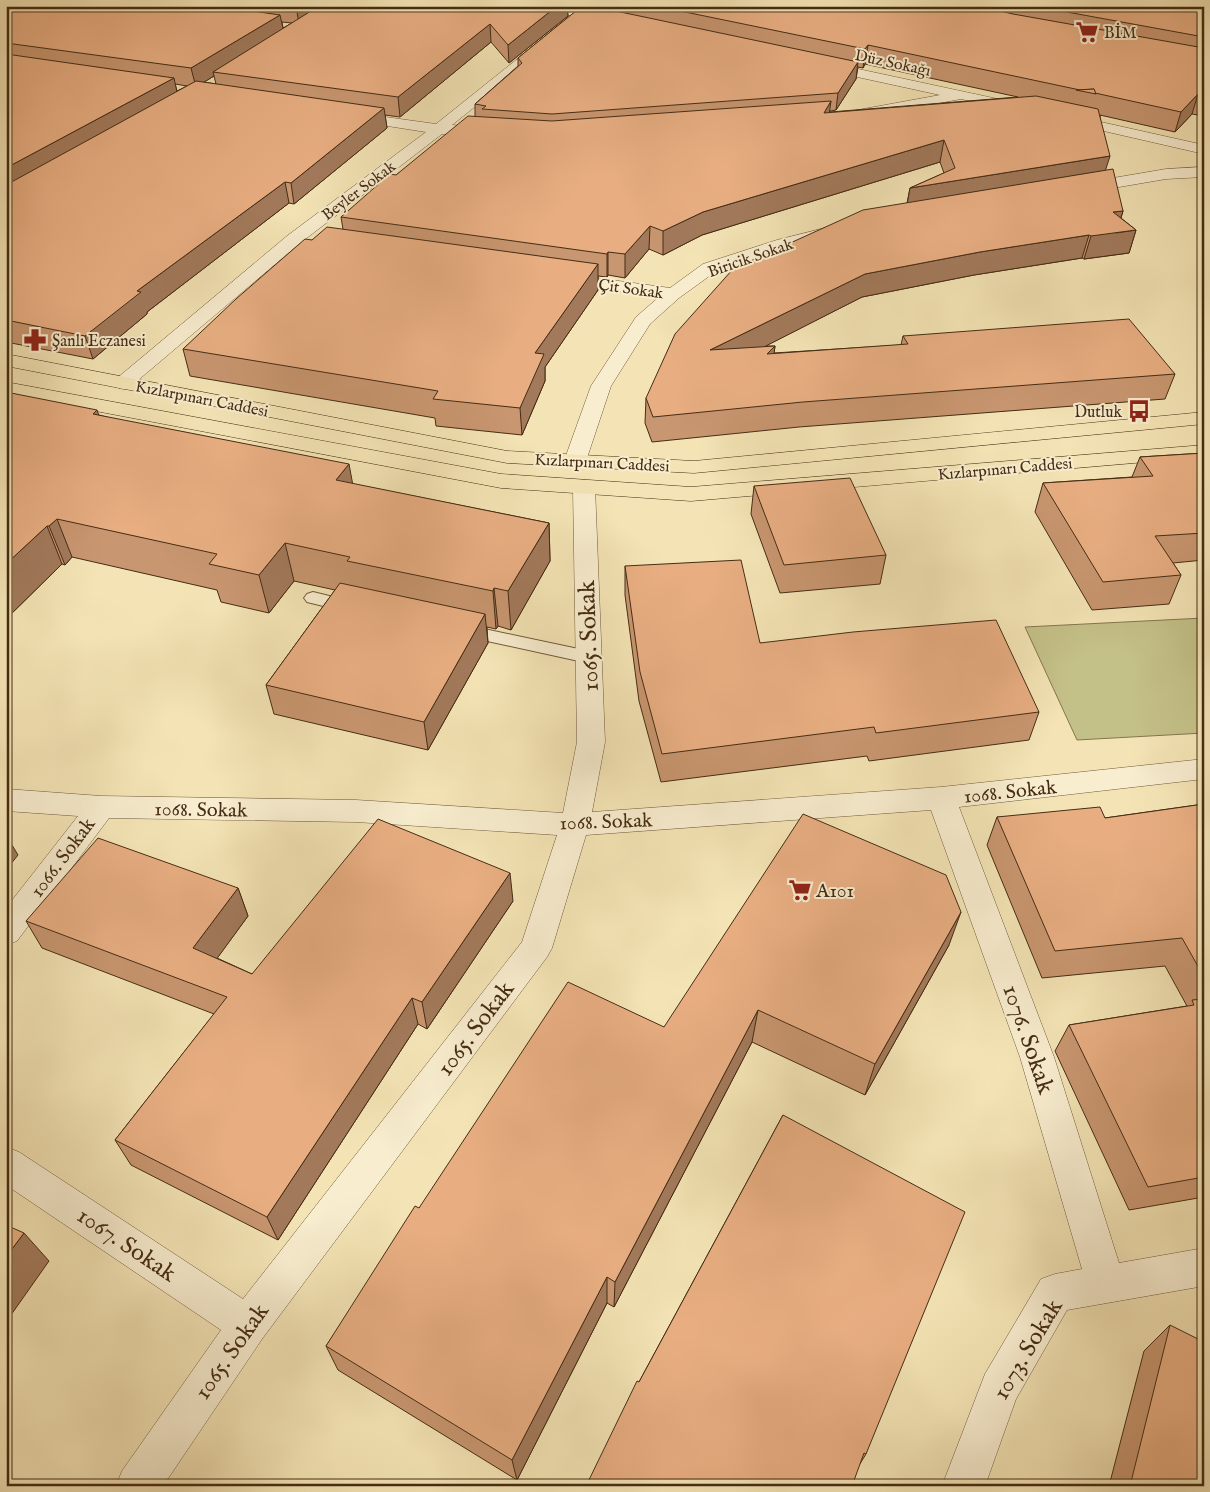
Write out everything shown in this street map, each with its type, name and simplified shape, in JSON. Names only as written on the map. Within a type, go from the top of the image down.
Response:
[{"type":"main road","name":"Kızlarpınarı Caddesi","points":[[6,360],[507,457],[580,474],[691,494],[1204,451]]},
{"type":"main road","name":"Kızlarpınarı Caddesi","points":[[6,388],[501,481],[694,467],[1204,418]]},
{"type":"street","points":[[546,6],[620,22]]},
{"type":"street","points":[[568,24],[581,14],[600,6]]},
{"type":"street","name":"Beyler Sokak","points":[[123,383],[293,240],[438,129],[555,35]]},
{"type":"street","name":"Düz Sokağı","points":[[806,62],[1204,150]]},
{"type":"street","points":[[833,116],[862,114],[962,95]]},
{"type":"street","points":[[334,113],[438,129],[504,134]]},
{"type":"street","points":[[1058,192],[1166,174],[1204,172]]},
{"type":"street","name":"Biricik Sokak","points":[[580,474],[601,386],[643,321],[673,294],[709,268],[783,244],[841,229]]},
{"type":"street","points":[[293,240],[312,243]]},
{"type":"street","name":"Çit Sokak","points":[[546,276],[673,294]]},
{"type":"street","name":"1065. Sokak","points":[[137,1486],[248,1325],[536,948],[575,825],[590,742],[580,474]]},
{"type":"street","name":"1068. Sokak","points":[[6,800],[100,807],[356,811],[575,825],[941,798],[1204,769]]},
{"type":"street","name":"1076. Sokak","points":[[941,798],[1037,1057],[1106,1284]]},
{"type":"street","name":"1066. Sokak","points":[[6,932],[100,807]]},
{"type":"street","name":"1067. Sokak","points":[[6,1164],[248,1325]]},
{"type":"street","name":"1073. Sokak","points":[[963,1486],[999,1388],[1055,1293],[1204,1268]]},
{"type":"lane","points":[[313,598],[370,610]]},
{"type":"lane","points":[[446,627],[588,657]]},
{"type":"shaded area","points":[[1204,618],[1204,733],[1077,740],[1025,627]]},
{"type":"building","points":[[6,6],[218,6],[280,15],[191,68],[6,43]]},
{"type":"building","points":[[319,6],[557,6],[508,45],[490,24],[398,97],[213,72]]},
{"type":"building","points":[[582,6],[592,6],[858,62],[838,93],[552,114],[482,109],[486,106],[475,104],[522,63],[518,58]]},
{"type":"building","points":[[656,6],[978,6],[1204,48],[1204,95],[1198,94],[1181,112],[1095,93],[1094,89],[1080,90],[868,45],[865,49]]},
{"type":"building","points":[[1034,6],[1204,6],[1204,37]]},
{"type":"building","points":[[6,54],[174,78],[6,168]]},
{"type":"building","points":[[196,81],[384,108],[291,183],[285,182],[137,291],[141,292],[85,336],[6,320],[6,185]]},
{"type":"building","points":[[1094,89],[1096,94],[1076,90]]},
{"type":"building","points":[[1036,96],[1098,109],[1110,156],[910,188],[955,168],[944,140],[703,212],[663,231],[650,226],[625,254],[608,252],[607,254],[341,217],[390,174],[396,175],[468,116],[552,121],[831,101],[824,113]]},
{"type":"building","points":[[1113,169],[1123,211],[1113,212],[1136,230],[1089,235],[980,252],[865,274],[710,350],[775,346],[767,354],[908,344],[903,336],[1129,319],[1175,374],[803,402],[653,417],[646,398],[675,334],[733,269],[863,210]]},
{"type":"building","points":[[327,227],[598,264],[535,353],[544,354],[520,408],[433,399],[438,391],[183,349],[236,299],[305,239],[312,240]]},
{"type":"building","points":[[6,392],[97,410],[93,414],[349,464],[336,480],[549,523],[508,591],[494,588],[493,591],[347,561],[350,557],[285,543],[259,575],[209,564],[217,554],[57,519],[6,564]]},
{"type":"building","points":[[1204,453],[1204,533],[1155,536],[1181,575],[1103,582],[1043,483],[1153,476],[1140,457]]},
{"type":"building","points":[[850,478],[886,555],[784,565],[754,486]]},
{"type":"building","points":[[741,560],[760,643],[853,632],[996,620],[1039,712],[876,733],[874,727],[662,754],[640,672],[625,566]]},
{"type":"building","points":[[340,583],[485,614],[424,722],[266,685]]},
{"type":"building","points":[[1204,804],[1204,977],[1182,938],[1055,951],[997,817],[1100,807],[1105,818]]},
{"type":"building","points":[[803,814],[946,875],[961,912],[875,1064],[758,1010],[615,1282],[607,1277],[512,1460],[326,1346],[415,1206],[419,1208],[568,982],[664,1027]]},
{"type":"building","points":[[378,819],[510,873],[422,1002],[412,998],[267,1217],[115,1140],[227,997],[26,921],[98,838],[238,888],[193,948],[252,974]]},
{"type":"building","points":[[1204,999],[1204,1177],[1148,1187],[1069,1025],[1194,1005],[1192,1000]]},
{"type":"building","points":[[783,1115],[965,1212],[852,1486],[586,1486],[637,1381],[639,1382]]},
{"type":"building","points":[[6,1225],[24,1233],[6,1257]]},
{"type":"building","points":[[1170,1325],[1204,1342],[1204,1486],[1130,1486]]},
{"type":"place","name":"BİM","points":[[1087,32]]},
{"type":"place","name":"Şanlı Eczanesi","points":[[35,340]]},
{"type":"place","name":"Dutluk","points":[[1139,411]]},
{"type":"place","name":"A101","points":[[800,890]]}]
